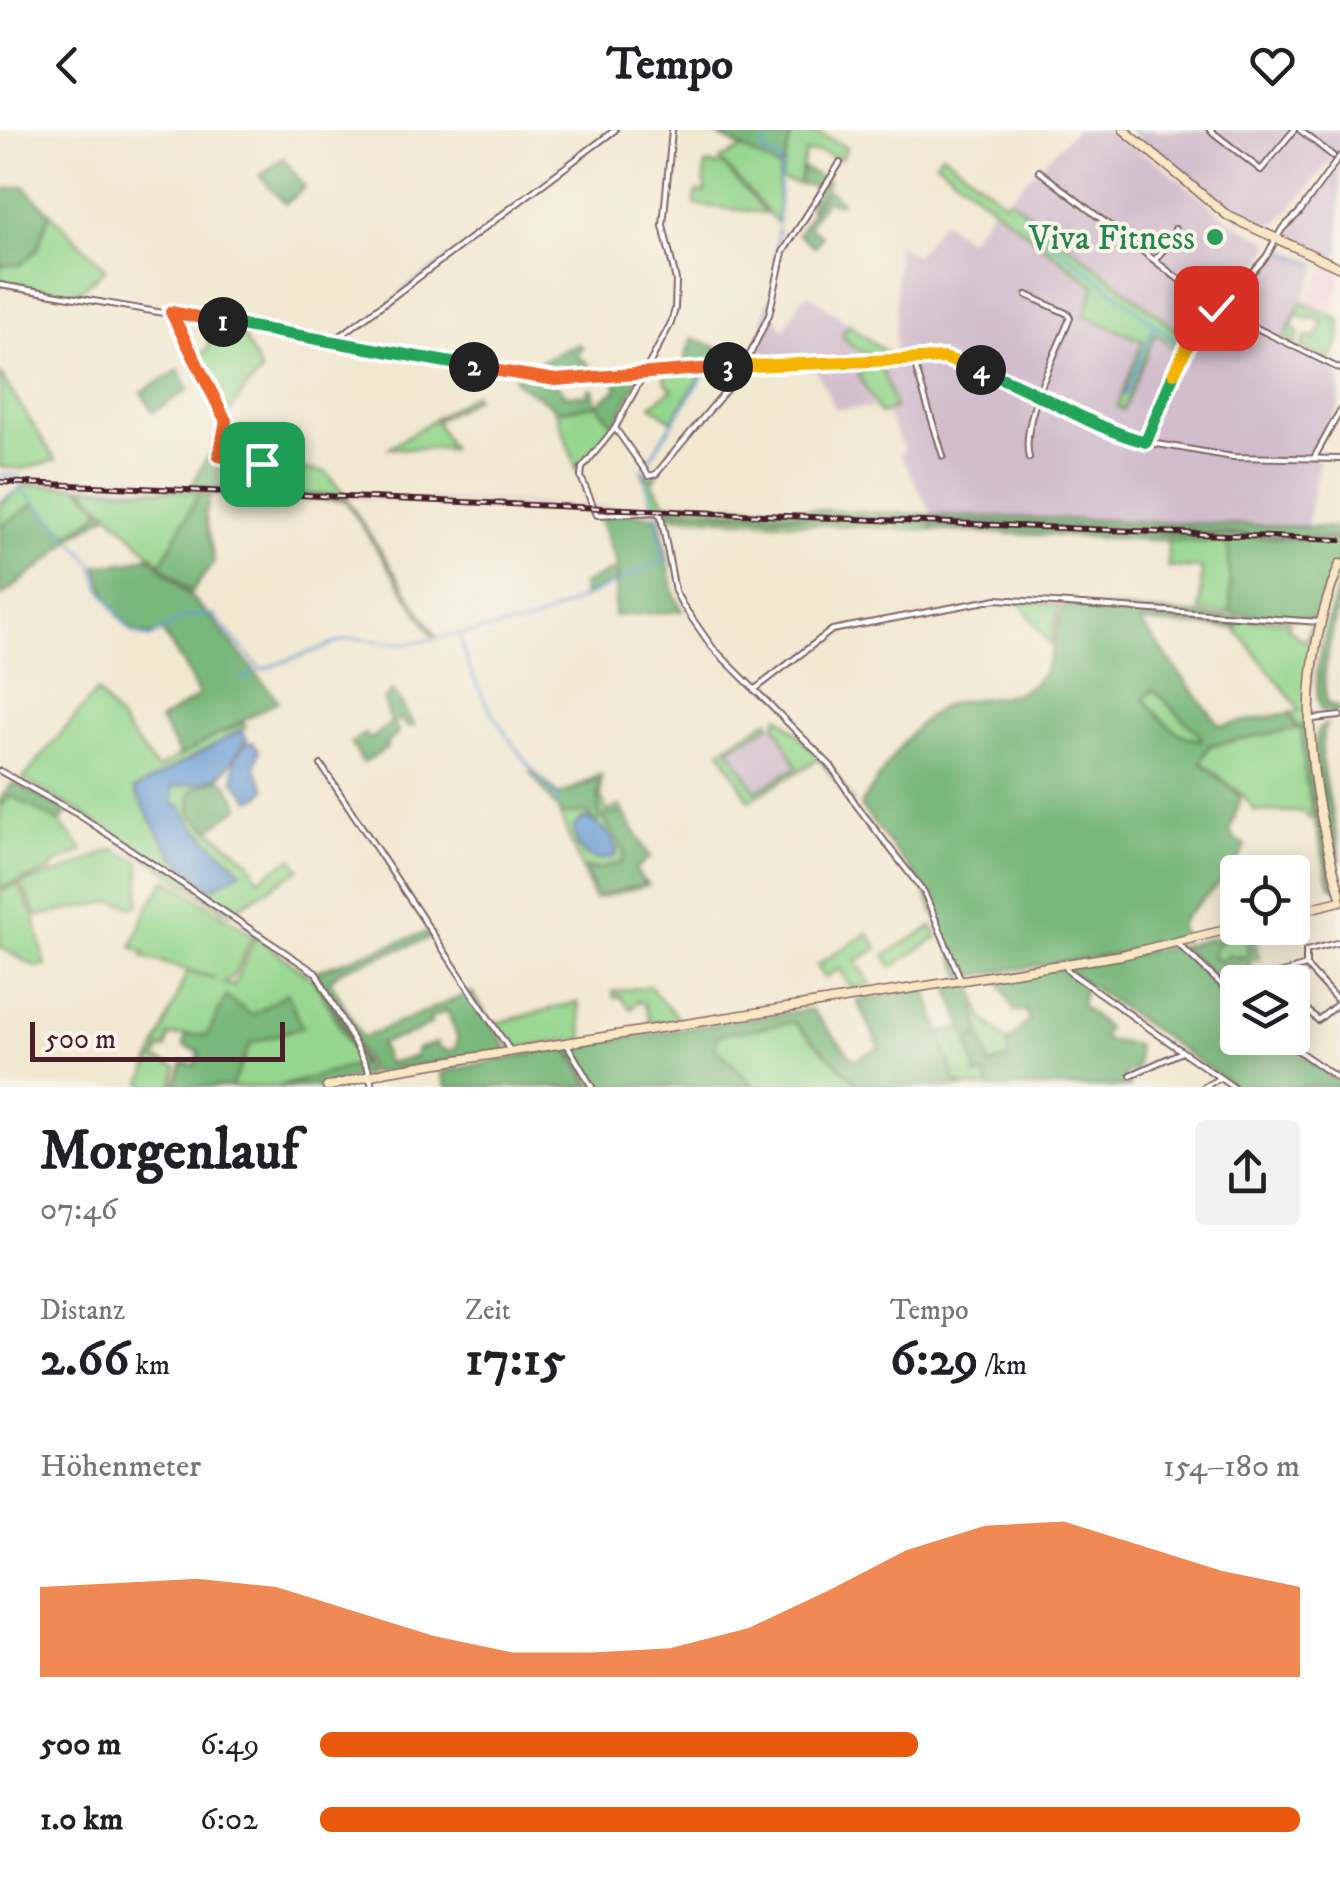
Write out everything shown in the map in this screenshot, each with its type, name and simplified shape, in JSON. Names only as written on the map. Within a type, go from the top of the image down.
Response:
[{"type":"main road","points":[[1124,130],[1228,216],[1340,268]]},
{"type":"main road","points":[[1310,908],[1340,898],[1316,800],[1308,718],[1320,622],[1340,564]]},
{"type":"main road","points":[[327,1087],[370,1075],[1064,964],[1220,931]]},
{"type":"street","points":[[334,341],[615,130]]},
{"type":"street","points":[[672,130],[663,226],[675,275],[677,299],[672,323],[615,428],[580,472],[598,515],[660,514],[676,595],[712,648],[827,760],[857,806],[918,882],[960,980]]},
{"type":"street","points":[[1146,442],[1185,348],[1266,257],[1337,156],[1297,130],[1261,170],[1210,130]]},
{"type":"street","points":[[615,428],[649,476],[653,476],[745,366],[769,315],[783,252],[840,163]]},
{"type":"street","points":[[1039,171],[1218,310],[1340,368]]},
{"type":"street","points":[[1154,260],[1175,235],[1174,229]]},
{"type":"street","points":[[0,285],[556,380],[745,366],[913,358],[954,360],[1040,394],[1104,428],[1146,442],[1234,456],[1340,460]]},
{"type":"street","points":[[1027,295],[1070,318],[1040,394],[1026,446],[1029,458]]},
{"type":"street","points":[[171,312],[226,421],[219,456],[262,464]]},
{"type":"street","points":[[913,358],[943,456]]},
{"type":"street","points":[[1314,458],[1340,411]]},
{"type":"street","points":[[754,690],[836,628],[997,600],[1320,622]]},
{"type":"street","points":[[1308,718],[1340,716]]},
{"type":"street","points":[[321,765],[511,1052]]},
{"type":"street","points":[[0,771],[79,814],[316,973],[370,1075],[372,1087]]},
{"type":"street","points":[[1177,942],[1220,983]]},
{"type":"street","points":[[1306,965],[1306,950],[1340,942]]},
{"type":"street","points":[[1064,964],[1233,1087]]},
{"type":"street","points":[[1310,970],[1339,1002],[1320,1020],[1310,1011]]},
{"type":"street","points":[[567,1043],[592,1087]]},
{"type":"street","points":[[1131,1075],[1182,1052]]},
{"type":"street","points":[[1304,1055],[1340,1080]]},
{"type":"street","points":[[1204,1087],[1220,1078]]},
{"type":"shaded area","points":[[1075,130],[1104,130],[1160,164],[1229,220],[1268,241],[1265,257],[1189,340],[1009,198]]},
{"type":"shaded area","points":[[1145,130],[1340,130],[1340,147],[1296,204],[1277,222],[1262,227],[1232,211],[1141,135]]},
{"type":"shaded area","points":[[1340,166],[1340,250],[1333,259],[1291,240],[1289,235]]},
{"type":"shaded area","points":[[994,206],[1096,286],[1085,316],[1144,341],[1118,406],[1124,409],[1155,332],[1186,355],[1281,247],[1320,264],[1282,345],[1340,373],[1340,404],[1309,453],[1319,461],[1307,527],[932,515],[900,454],[904,450],[885,411],[895,408],[880,362],[941,360],[943,355],[895,356],[897,243],[915,256],[943,220],[968,240]]},
{"type":"shaded area","points":[[1328,265],[1340,272],[1340,285],[1326,313],[1301,302],[1314,290]]},
{"type":"shaded area","points":[[808,293],[849,324],[842,335],[861,358],[753,363],[751,359],[771,311],[784,330]]},
{"type":"shaded area","points":[[858,363],[862,372],[858,375],[873,408],[836,409],[813,365]]},
{"type":"shaded area","points":[[0,483],[1340,538],[1340,541]]},
{"type":"shaded area","points":[[775,723],[797,767],[756,792],[728,748]]},
{"type":"green space","points":[[708,130],[792,130],[784,165],[779,168]]},
{"type":"green space","points":[[792,130],[810,130],[847,147],[841,159],[819,152],[806,153],[798,184],[781,180]]},
{"type":"green space","points":[[743,148],[779,168],[778,223],[720,160]]},
{"type":"green space","points":[[942,153],[1005,202],[1009,198],[1189,340],[1180,352],[1155,333],[1123,410],[1117,407],[1143,341],[1084,316],[1095,286],[936,162]]},
{"type":"green space","points":[[283,158],[305,187],[285,204],[260,176]]},
{"type":"green space","points":[[705,165],[723,165],[766,213],[695,205],[696,192],[705,193]]},
{"type":"green space","points":[[803,168],[828,181],[825,188],[842,202],[826,200],[808,226],[822,236],[815,247],[798,234],[824,192],[810,210],[813,186],[798,184]]},
{"type":"green space","points":[[24,186],[50,213],[37,250],[20,265],[0,265],[0,190]]},
{"type":"green space","points":[[50,213],[106,269],[76,294],[0,283],[0,265],[20,265],[37,250]]},
{"type":"green space","points":[[1301,302],[1340,320],[1340,340],[1329,361],[1301,347],[1307,336],[1315,339],[1324,322],[1298,315],[1291,327],[1299,332],[1295,345],[1284,339]]},
{"type":"green space","points":[[211,323],[239,328],[262,373],[225,413],[199,354],[207,350]]},
{"type":"green space","points":[[849,324],[887,356],[866,354],[853,346],[842,335]]},
{"type":"green space","points":[[692,338],[718,348],[712,367],[682,367]]},
{"type":"green space","points":[[577,344],[582,347],[577,356],[592,371],[614,374],[585,377],[574,371],[557,379],[537,375],[539,362]]},
{"type":"green space","points":[[880,362],[895,408],[880,414],[858,374],[862,372],[858,363]]},
{"type":"green space","points":[[179,370],[188,390],[153,412],[141,392]]},
{"type":"green space","points":[[704,371],[672,421],[651,405],[672,390],[664,375]]},
{"type":"green space","points":[[0,374],[56,460],[23,469],[0,467]]},
{"type":"green space","points":[[514,376],[555,383],[566,395],[587,395],[593,389],[596,405],[556,411],[516,382]]},
{"type":"green space","points":[[640,376],[614,425],[597,404],[617,389],[614,378]]},
{"type":"green space","points":[[474,394],[476,398],[436,421],[451,449],[389,448]]},
{"type":"green space","points":[[597,404],[614,425],[577,470],[556,411]]},
{"type":"green space","points":[[215,451],[220,460],[236,462],[233,489],[191,488],[205,460]]},
{"type":"green space","points":[[284,467],[326,472],[345,496],[279,492]]},
{"type":"green space","points":[[642,470],[650,478],[657,475],[652,483],[666,503],[932,515],[932,520],[655,508]]},
{"type":"green space","points":[[26,484],[79,487],[100,509],[68,536],[35,503],[0,527],[0,505]]},
{"type":"green space","points":[[82,487],[346,498],[436,636],[346,501],[198,495],[161,564]]},
{"type":"green space","points":[[198,495],[211,495],[205,514],[214,562],[191,593],[161,564]]},
{"type":"green space","points":[[35,503],[68,535],[97,516],[100,509],[107,515],[74,536],[0,597],[0,527]]},
{"type":"green space","points":[[662,511],[932,523],[932,530],[669,516],[664,519]]},
{"type":"green space","points":[[626,513],[659,517],[674,594],[683,611],[614,616],[616,582],[584,596],[582,584],[615,569],[617,582],[619,572],[600,519]]},
{"type":"green space","points":[[932,515],[1340,528],[1340,538],[932,520]]},
{"type":"green space","points":[[932,523],[1340,541],[1340,556],[1319,619],[1235,614],[1231,612],[1228,547],[1224,543],[932,530]]},
{"type":"green space","points":[[1168,540],[1224,543],[1228,547],[1231,613],[1200,611],[1202,569],[1168,567]]},
{"type":"green space","points":[[149,556],[210,616],[278,701],[180,756],[160,720],[199,696],[162,631],[138,633],[119,616],[97,566]]},
{"type":"green space","points":[[1340,583],[1325,673],[1327,703],[1340,709],[1336,713],[1323,711],[1317,684],[1321,648]]},
{"type":"green space","points":[[1019,601],[1059,605],[1050,645]]},
{"type":"green space","points":[[1064,605],[1235,618],[1239,624],[1235,628],[1140,622],[1220,726],[1290,713],[1295,726],[1305,722],[1314,798],[1336,889],[1330,886],[1306,782],[1301,728],[1209,745],[1201,762],[1241,797],[1230,831],[1233,838],[1245,845],[1241,855],[1220,855],[1220,883],[1179,924],[1184,939],[1123,953],[963,977],[922,885],[861,807],[862,803],[904,742],[935,711],[962,701],[1020,691],[1043,673]],"holes":[[[1153,690],[1201,740],[1176,731],[1144,699]]]},
{"type":"green space","points":[[1235,618],[1290,622],[1288,628],[1305,642],[1311,624],[1316,625],[1305,722],[1301,727],[1314,818],[1308,818],[1306,812],[1255,811],[1244,796],[1201,762],[1209,746],[1298,727],[1290,713],[1298,711],[1295,703],[1235,628],[1239,624]]},
{"type":"green space","points":[[393,690],[414,726],[407,727],[401,719],[395,722],[398,733],[386,744],[387,748],[363,763],[351,743],[364,734],[371,739],[391,723],[384,700]]},
{"type":"green space","points":[[1154,690],[1202,740],[1176,731],[1156,713],[1143,699]]},
{"type":"green space","points":[[97,691],[157,769],[220,732],[244,723],[246,727],[135,789],[174,858],[205,834],[191,826],[180,806],[172,807],[172,787],[202,782],[226,770],[219,778],[191,791],[191,814],[249,861],[259,879],[292,858],[300,869],[230,913],[23,779]]},
{"type":"green space","points":[[779,716],[829,765],[854,804],[819,759],[749,800],[720,750],[769,720],[769,726],[729,748],[756,791],[797,767],[775,723]]},
{"type":"green space","points":[[1327,724],[1321,754],[1340,863],[1324,816],[1315,760],[1318,730]]},
{"type":"green space","points":[[531,773],[559,795],[601,779],[600,820],[592,822],[588,812],[562,815]]},
{"type":"green space","points":[[601,774],[601,796],[607,812],[620,806],[623,812],[608,825],[625,853],[622,862],[600,869],[586,867],[593,892],[599,896],[645,881],[649,885],[594,899],[558,810],[563,815],[588,812],[596,823],[600,820],[596,778],[565,793]],"holes":[[[589,818],[607,831],[618,852],[600,860],[583,854],[576,844],[581,819]]]},
{"type":"green space","points":[[219,778],[228,785],[240,807],[210,829],[191,814],[190,791]]},
{"type":"green space","points":[[13,783],[70,810],[59,822],[10,795],[0,807],[0,799]]},
{"type":"green space","points":[[10,795],[59,822],[83,850],[52,866],[53,870],[0,888],[0,807]]},
{"type":"green space","points":[[623,812],[650,857],[635,869],[645,884],[598,896],[583,869],[600,869],[622,862],[625,853],[603,817]]},
{"type":"green space","points":[[114,849],[140,862],[139,904],[135,907],[115,901],[37,916],[21,883],[60,873]]},
{"type":"green space","points":[[167,879],[254,935],[237,969],[223,983],[233,987],[256,936],[314,980],[360,1064],[278,1087],[231,1087],[251,1043],[302,1026],[252,1015],[207,1035],[169,1036],[166,1049],[161,1048],[156,1059],[177,1067],[172,1087],[147,1087],[142,1083],[187,972],[215,978],[143,957],[145,952],[132,947],[149,905]]},
{"type":"green space","points":[[18,884],[34,917],[46,966],[36,967],[0,947],[0,891]]},
{"type":"green space","points":[[932,927],[938,937],[892,967],[885,955]]},
{"type":"green space","points":[[430,931],[433,937],[343,969],[330,980],[362,1038],[472,992],[508,1050],[372,1073],[316,971]],"holes":[[[447,1011],[457,1046],[450,1051],[440,1049],[437,1043],[417,1049],[415,1057],[387,1063],[380,1043],[414,1033],[431,1024],[430,1018]]]},
{"type":"green space","points":[[868,933],[878,948],[856,961],[871,984],[851,988],[840,969],[825,978],[817,965]]},
{"type":"green space","points":[[1220,936],[1212,955],[1220,962],[1230,954],[1239,958],[1249,953],[1247,945],[1256,945],[1259,959],[1249,965],[1220,965],[1220,983],[1181,946]]},
{"type":"green space","points":[[1220,943],[1247,945],[1249,953],[1221,962],[1212,955]]},
{"type":"green space","points":[[1176,946],[1220,986],[1220,1055],[1302,1055],[1340,1083],[1340,1087],[1235,1087],[1070,972],[1069,967]]},
{"type":"green space","points":[[1063,967],[1085,985],[1081,1005],[1107,1028],[1105,1040],[1137,1045],[1137,1069],[1125,1074],[1124,1081],[1130,1087],[990,1087],[985,1075],[974,1076],[969,1042],[981,1036],[990,1066],[1009,1061],[1008,1042],[1029,1021],[1026,1011],[1014,1011],[998,978]]},
{"type":"green space","points":[[317,976],[368,1074],[320,1087],[278,1087],[360,1064],[314,980]]},
{"type":"green space","points":[[972,983],[981,1034],[967,1038],[948,986]]},
{"type":"green space","points":[[649,986],[677,1017],[675,1024],[647,1024],[650,1021],[645,1005],[637,1001],[631,1009],[620,996],[614,998],[613,992]]},
{"type":"green space","points":[[926,989],[955,1080],[964,1087],[861,1087],[794,1022],[718,1035],[715,1047],[755,1087],[594,1087],[569,1047],[811,1009],[854,1060],[880,1047],[857,1001]]},
{"type":"green space","points":[[287,993],[302,1027],[251,1043],[231,1087],[175,1087],[183,1062],[195,1065],[200,1052],[184,1046],[186,1035],[207,1035],[226,997],[252,1015]]},
{"type":"green space","points":[[578,1002],[584,1038],[515,1049],[496,1023]]},
{"type":"green space","points":[[975,1006],[1008,1042],[1010,1063],[990,1066],[969,1046],[976,1071],[985,1075],[990,1087],[964,1087],[955,1080],[940,1033],[964,1028]]},
{"type":"green space","points":[[794,1022],[861,1087],[755,1087],[714,1046],[718,1035]]},
{"type":"green space","points":[[566,1047],[590,1087],[446,1087],[441,1072]]},
{"type":"water","points":[[241,730],[247,739],[223,772],[202,782],[172,788],[173,806],[180,805],[200,832],[241,871],[213,888],[175,856],[134,790]]},
{"type":"water","points":[[254,742],[259,751],[255,767],[266,789],[250,800],[234,781],[235,758],[246,743]]},
{"type":"water","points":[[586,818],[610,836],[616,856],[592,858],[581,850],[574,826]]},
{"type":"waterway","points":[[767,130],[763,153],[781,160],[778,222]]},
{"type":"waterway","points":[[1133,130],[1150,144]]},
{"type":"waterway","points":[[1155,148],[1165,156]]},
{"type":"waterway","points":[[1170,160],[1244,219]]},
{"type":"waterway","points":[[1033,227],[1177,342]]},
{"type":"waterway","points":[[774,283],[778,229]]},
{"type":"waterway","points":[[402,292],[478,238]]},
{"type":"waterway","points":[[1285,252],[1314,264]]},
{"type":"waterway","points":[[1322,255],[1340,264]]},
{"type":"waterway","points":[[1218,302],[1242,277]]},
{"type":"waterway","points":[[764,322],[770,301]]},
{"type":"waterway","points":[[1125,395],[1154,325]]},
{"type":"waterway","points":[[708,365],[745,361]]},
{"type":"waterway","points":[[645,466],[706,371]]},
{"type":"waterway","points":[[642,470],[655,508]]},
{"type":"waterway","points":[[0,475],[20,477]]},
{"type":"waterway","points":[[0,502],[21,488],[70,538]]},
{"type":"waterway","points":[[618,581],[665,560],[656,514]]},
{"type":"waterway","points":[[73,541],[93,564],[100,587],[129,629]]},
{"type":"waterway","points":[[464,634],[529,623],[613,584]]},
{"type":"waterway","points":[[212,614],[261,670],[350,638],[405,644],[460,634]]},
{"type":"waterway","points":[[132,632],[149,638],[184,617],[208,615]]},
{"type":"waterway","points":[[461,637],[486,702],[531,768],[561,802]]},
{"type":"waterway","points":[[241,680],[255,672]]},
{"type":"railway","points":[[0,482],[1340,540]]},
{"type":"place","name":"Viva Fitness","points":[[1215,237]]},
{"type":"route","points":[[262,464],[220,458],[218,450],[228,426],[171,312],[556,380],[745,366],[944,358],[1009,380],[1104,428],[1146,442],[1185,348],[1216,308]]}]
